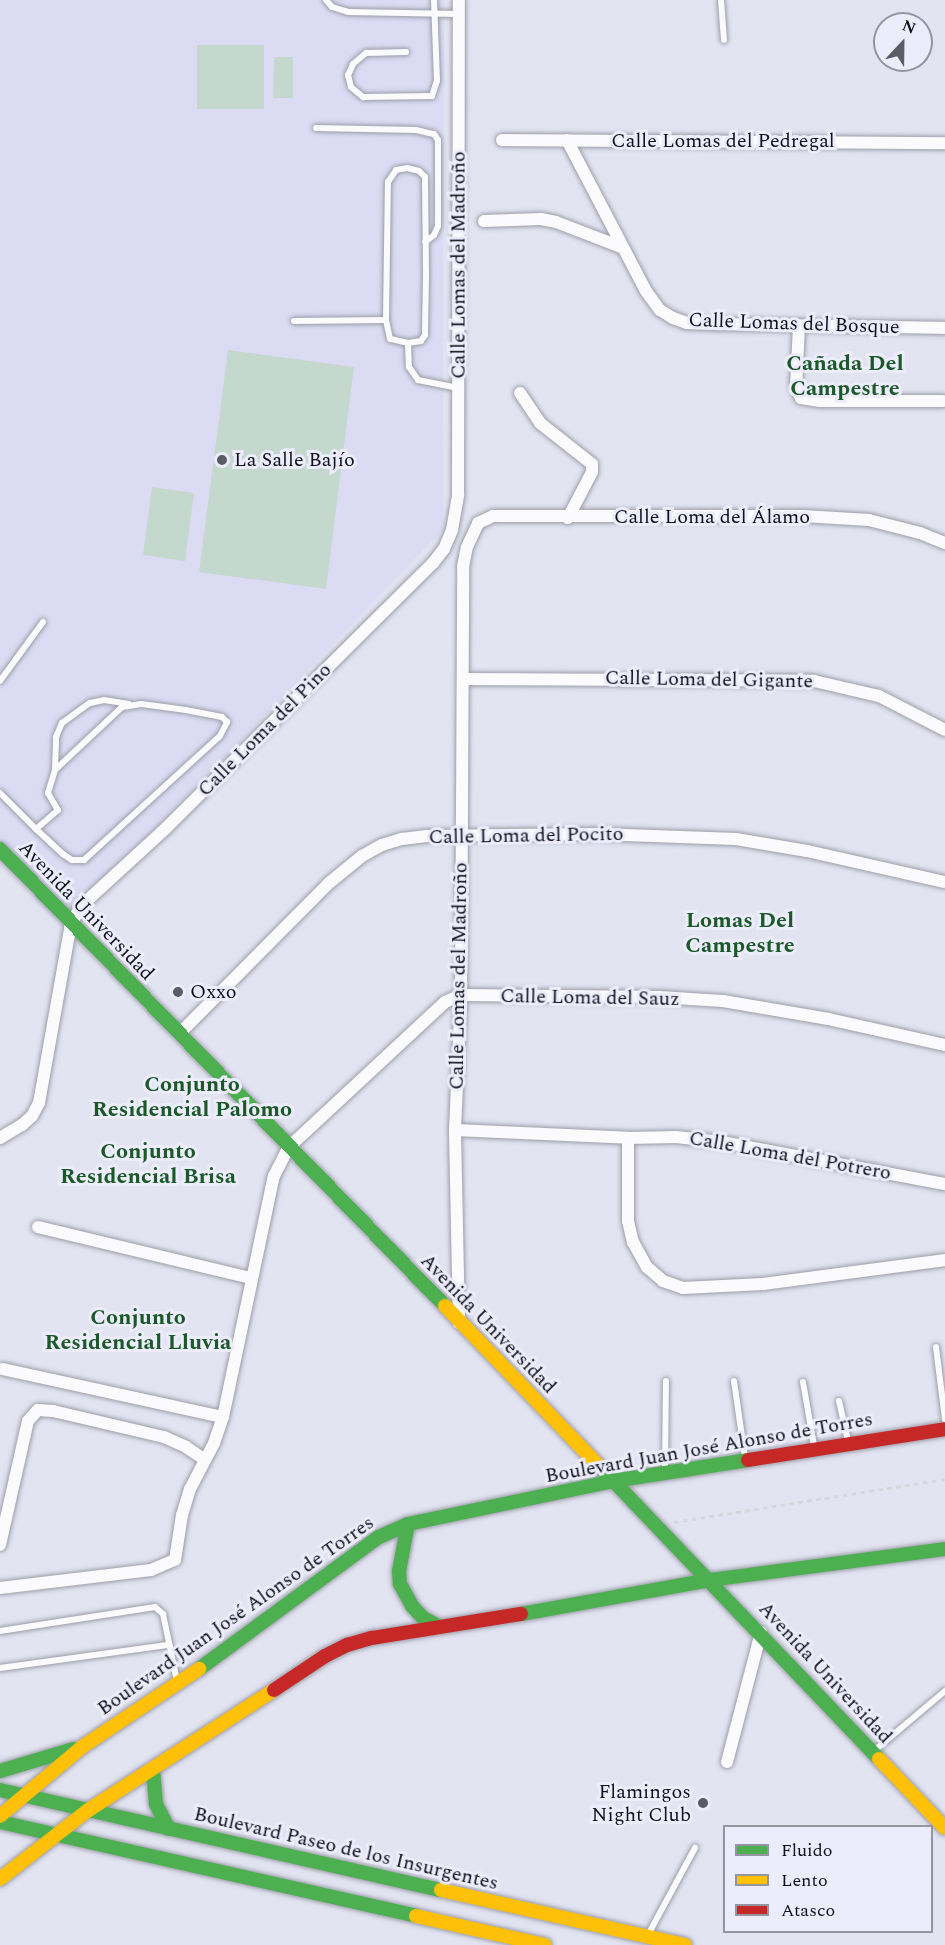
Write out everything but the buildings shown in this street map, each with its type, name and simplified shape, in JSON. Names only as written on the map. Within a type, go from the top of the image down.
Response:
[{"type":"main road","name":"Avenida Universidad","points":[[0,849],[761,1632],[945,1826]]},
{"type":"main road","name":"Boulevard Juan José Alonso de Torres","points":[[0,1816],[82,1747],[178,1684],[379,1537],[408,1524],[613,1481],[746,1462],[945,1429]]},
{"type":"main road","points":[[408,1524],[399,1571],[400,1584],[412,1606],[423,1618],[438,1626]]},
{"type":"main road","points":[[0,1879],[87,1811],[325,1656],[347,1645],[438,1626],[636,1595],[710,1580],[945,1549]]},
{"type":"main road","points":[[0,1771],[82,1747]]},
{"type":"main road","points":[[153,1770],[156,1804],[169,1829]]},
{"type":"main road","name":"Boulevard Paseo de los Insurgentes","points":[[0,1790],[685,1945]]},
{"type":"main road","points":[[0,1822],[511,1941],[544,1945]]},
{"type":"street","name":"Calle Lomas del Madroño","points":[[452,530],[458,495],[459,0]]},
{"type":"street","name":"Calle Lomas del Pedregal","points":[[502,140],[945,142]]},
{"type":"street","name":"Calle Lomas del Bosque","points":[[567,140],[646,291],[660,310],[673,318],[687,323],[945,328]]},
{"type":"street","points":[[484,221],[541,219],[556,222],[621,247]]},
{"type":"street","points":[[799,326],[796,387],[801,398],[819,401],[944,400]]},
{"type":"street","points":[[520,393],[540,423],[592,464],[592,472],[568,518]]},
{"type":"street","name":"Calle Loma del Álamo","points":[[478,523],[493,516],[568,518],[803,516],[870,520],[920,533],[945,543]]},
{"type":"street","name":"Calle Lomas del Madroño","points":[[459,1323],[455,1130],[461,995],[463,567],[467,547],[478,523]]},
{"type":"street","name":"Calle Loma del Pino","points":[[71,924],[81,906],[166,828],[433,563],[444,549],[452,530]]},
{"type":"street","name":"Calle Loma del Gigante","points":[[463,679],[814,681],[879,696],[945,730]]},
{"type":"street","name":"Calle Loma del Pocito","points":[[179,1034],[329,883],[362,856],[382,845],[402,839],[598,834],[736,839],[807,851],[945,882]]},
{"type":"street","points":[[0,1138],[22,1125],[39,1103],[71,924]]},
{"type":"street","name":"Calle Loma del Sauz","points":[[0,1588],[151,1570],[170,1564],[177,1555],[182,1515],[190,1490],[214,1443],[223,1417],[274,1176],[289,1147],[435,1008],[461,995],[659,997],[723,1001],[828,1019],[945,1045]]},
{"type":"street","name":"Calle Loma del Potrero","points":[[455,1130],[628,1138],[676,1137],[722,1142],[945,1184]]},
{"type":"street","points":[[628,1138],[628,1221],[633,1242],[647,1267],[663,1281],[682,1288],[713,1289],[945,1260]]},
{"type":"street","points":[[38,1227],[251,1278]]},
{"type":"street","points":[[2,1369],[223,1417]]},
{"type":"street","points":[[0,1545],[28,1421],[38,1410],[53,1411],[164,1437],[186,1447],[205,1460]]},
{"type":"street","points":[[727,1762],[761,1632]]},
{"type":"lane","points":[[326,0],[338,11],[459,14]]},
{"type":"lane","points":[[406,52],[366,53],[353,64],[348,75],[351,87],[363,97],[432,96],[437,81],[434,0]]},
{"type":"lane","points":[[721,0],[724,40]]},
{"type":"lane","points":[[316,128],[416,130],[434,134],[438,140],[438,226],[434,235],[425,242]]},
{"type":"lane","points":[[407,168],[419,171],[425,177],[425,242],[425,335],[421,341],[408,343],[390,339],[386,320],[388,182],[396,170],[407,168]]},
{"type":"lane","points":[[294,321],[386,320]]},
{"type":"lane","points":[[408,343],[409,367],[418,380],[459,388]]},
{"type":"lane","points":[[0,681],[43,622]]},
{"type":"lane","points":[[0,793],[36,829],[72,860],[84,860],[226,728],[227,722],[222,717],[104,700],[90,703],[62,723],[56,737],[55,770],[48,793],[58,810],[36,829]]},
{"type":"lane","points":[[55,770],[122,707],[132,704]]},
{"type":"lane","points":[[936,1347],[945,1419]]},
{"type":"lane","points":[[665,1473],[666,1381]]},
{"type":"lane","points":[[734,1381],[746,1462]]},
{"type":"lane","points":[[803,1382],[815,1450]]},
{"type":"lane","points":[[839,1401],[849,1444]]},
{"type":"lane","points":[[0,1630],[150,1606],[158,1608],[163,1614],[178,1684]]},
{"type":"lane","points":[[0,1668],[169,1645]]},
{"type":"lane","points":[[873,1752],[945,1691]]},
{"type":"lane","points":[[648,1937],[695,1848]]},
{"type":"path","points":[[657,1525],[945,1479]]},
{"type":"shaded area","name":"La Salle Bajío","points":[[0,0],[444,0],[443,530],[70,918],[0,842]]},
{"type":"green space","points":[[197,45],[264,45],[264,109],[197,109]]},
{"type":"green space","points":[[274,57],[293,57],[293,98],[273,98]]},
{"type":"green space","points":[[228,350],[354,367],[326,589],[199,572]]},
{"type":"green space","points":[[152,487],[194,493],[185,561],[143,555]]},
{"type":"traffic: fast","points":[[0,849],[445,1306]]},
{"type":"traffic: fast","points":[[199,1669],[379,1537],[408,1524],[613,1481],[748,1460]]},
{"type":"traffic: fast","points":[[600,1467],[879,1759]]},
{"type":"traffic: fast","points":[[408,1524],[399,1571],[400,1584],[412,1606],[423,1618],[438,1626]]},
{"type":"traffic: fast","points":[[521,1614],[710,1580],[945,1549]]},
{"type":"traffic: fast","points":[[0,1771],[74,1749]]},
{"type":"traffic: fast","points":[[153,1770],[156,1804],[169,1829]]},
{"type":"traffic: fast","points":[[0,1790],[441,1890]]},
{"type":"traffic: fast","points":[[0,1822],[416,1916]]},
{"type":"traffic: slow","points":[[445,1306],[600,1467]]},
{"type":"traffic: slow","points":[[0,1816],[82,1747],[199,1669]]},
{"type":"traffic: slow","points":[[0,1879],[87,1811],[274,1690]]},
{"type":"traffic: slow","points":[[879,1759],[945,1828]]},
{"type":"traffic: slow","points":[[441,1890],[685,1945]]},
{"type":"traffic: slow","points":[[416,1916],[545,1945]]},
{"type":"traffic: jam","points":[[748,1460],[945,1429]]},
{"type":"traffic: jam","points":[[274,1690],[325,1656],[347,1645],[372,1638],[521,1614]]},
{"type":"place","name":"La Salle Bajío","points":[[222,460]]},
{"type":"place","name":"Oxxo","points":[[178,992]]},
{"type":"place","name":"Flamingos Night Club","points":[[703,1803]]},
{"type":"district","name":"Cañada Del Campestre","points":[[845,376]]},
{"type":"district","name":"Lomas Del Campestre","points":[[740,932]]},
{"type":"district","name":"Conjunto Residencial Palomo","points":[[192,1096]]},
{"type":"district","name":"Conjunto Residencial Brisa","points":[[148,1164]]},
{"type":"district","name":"Conjunto Residencial Lluvia","points":[[138,1330]]}]
